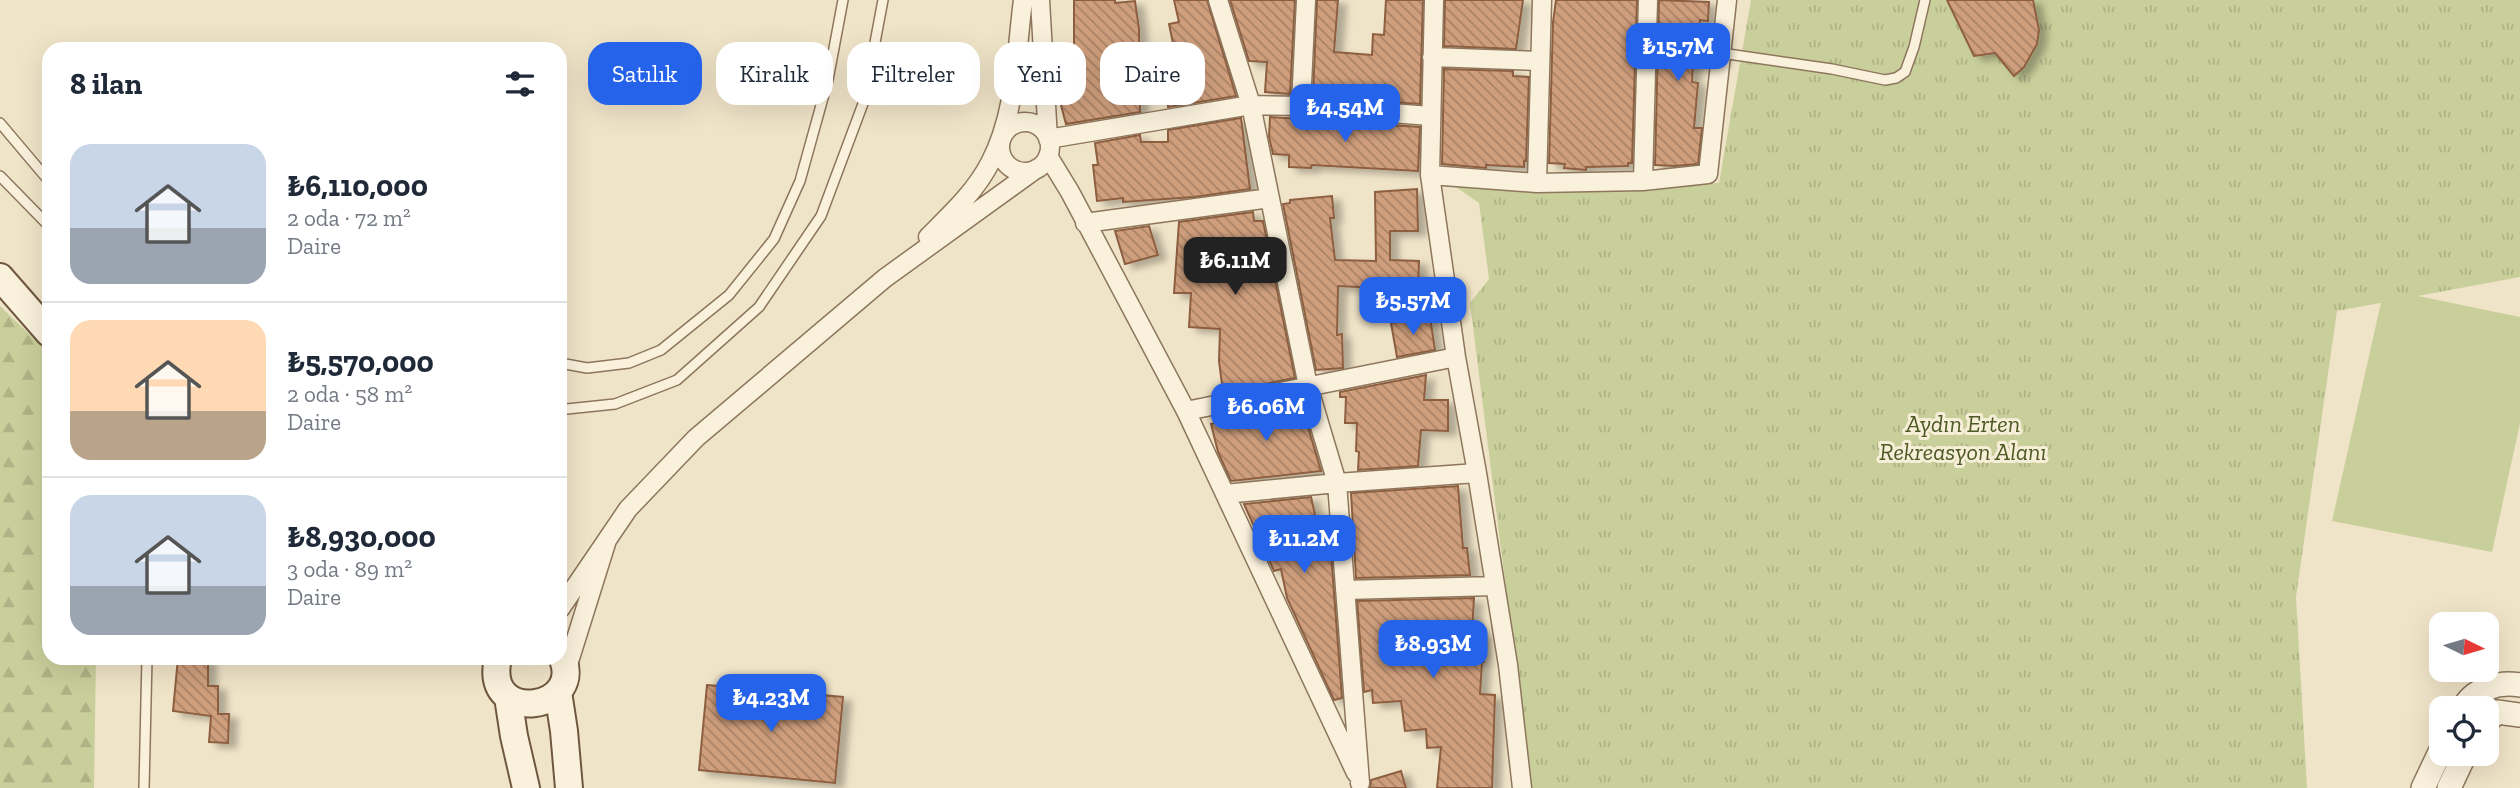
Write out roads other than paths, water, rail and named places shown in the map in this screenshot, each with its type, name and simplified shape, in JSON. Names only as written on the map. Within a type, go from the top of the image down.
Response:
[{"type":"main road","points":[[0,276],[42,325]]},
{"type":"main road","points":[[494,665],[497,679],[508,697],[527,788]]},
{"type":"main road","points":[[508,697],[517,702],[540,704],[561,674]]},
{"type":"main road","points":[[561,674],[569,788]]},
{"type":"street","points":[[1023,0],[1011,100],[1001,139],[1001,155],[1012,169],[1020,172],[1044,155],[1251,106],[1301,106],[1430,116]]},
{"type":"street","points":[[1041,0],[1044,155]]},
{"type":"street","points":[[1218,0],[1251,106],[1308,386],[1337,483],[1363,786]]},
{"type":"street","points":[[1301,106],[1306,0]]},
{"type":"street","points":[[1434,0],[1430,175],[1456,357],[1507,665],[1522,788]]},
{"type":"street","points":[[1537,183],[1542,0]]},
{"type":"street","points":[[1643,181],[1648,0]]},
{"type":"street","points":[[1430,175],[1537,183],[1643,181],[1708,174],[1727,0]]},
{"type":"street","points":[[1432,57],[1539,61]]},
{"type":"street","points":[[886,278],[964,201],[989,165],[1010,126],[1025,122],[1040,127],[1044,155],[1085,223],[1186,411],[1363,786]]},
{"type":"street","points":[[567,599],[628,509],[696,438],[886,278],[1044,155]]},
{"type":"street","points":[[1085,223],[1270,198]]},
{"type":"street","points":[[1186,411],[1456,357]]},
{"type":"street","points":[[1225,495],[1337,483],[1477,473]]},
{"type":"street","points":[[567,657],[607,540]]},
{"type":"street","points":[[1345,590],[1495,586]]},
{"type":"street","points":[[2475,696],[2493,685],[2520,685]]},
{"type":"street","points":[[2499,712],[2520,715]]},
{"type":"street","points":[[2423,788],[2433,766]]},
{"type":"street","points":[[2449,788],[2459,766]]},
{"type":"lane","points":[[567,364],[587,368],[629,363],[662,350],[729,295],[774,239],[800,181],[828,80],[843,0]]},
{"type":"lane","points":[[567,409],[615,404],[677,380],[760,307],[821,216],[864,101],[883,0]]},
{"type":"lane","points":[[1721,53],[1832,69],[1885,80],[1896,78],[1905,72],[1925,0]]},
{"type":"lane","points":[[0,123],[42,173]]},
{"type":"lane","points":[[0,176],[42,219]]},
{"type":"lane","points":[[144,788],[147,665]]},
{"type":"park label","name":"Aydın Erten Rekreasyon Alanı","points":[[1963,437]]}]
